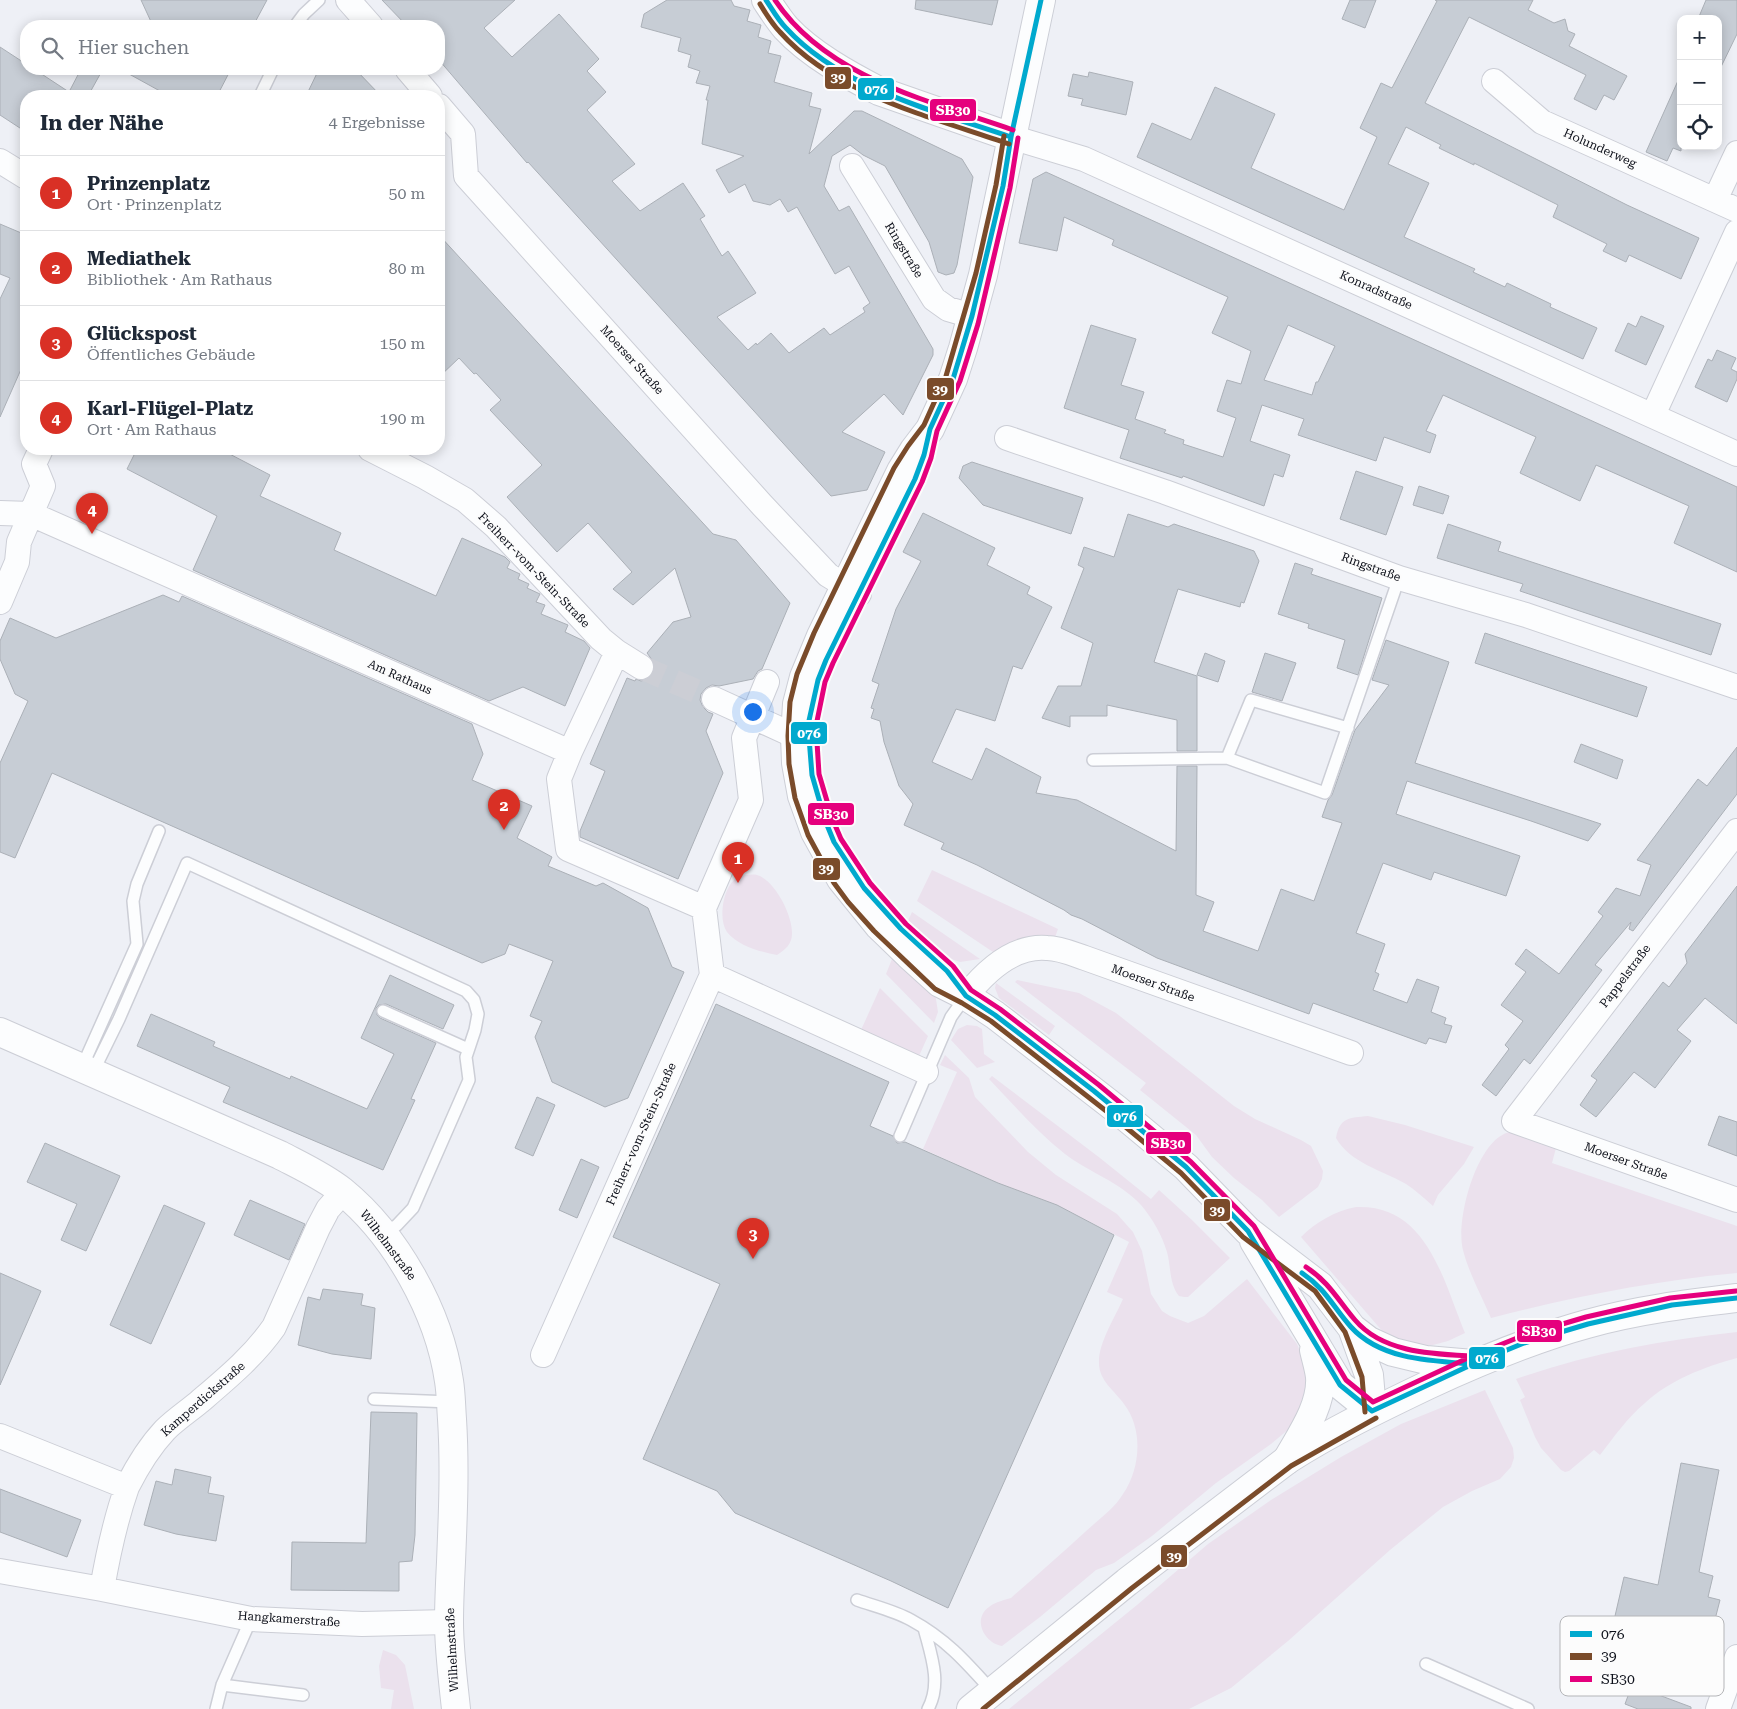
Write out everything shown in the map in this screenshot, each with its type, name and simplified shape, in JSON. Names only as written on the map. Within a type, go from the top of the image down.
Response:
[{"type":"main road","points":[[766,0],[786,28],[821,58],[864,83],[879,91],[1011,137]]},
{"type":"main road","points":[[1041,0],[1002,186],[972,316],[953,379],[930,429],[901,472],[851,590],[804,677],[798,704],[802,743],[796,763],[802,796],[815,832],[841,879],[854,898],[879,926],[940,982],[995,1015],[1115,1108],[1186,1167],[1248,1231],[1320,1286],[1352,1328],[1369,1341],[1393,1352],[1426,1360],[1473,1364]]},
{"type":"main road","name":"Wilhelmstraße","points":[[0,1032],[88,1069],[280,1155],[319,1175],[343,1192],[362,1210],[409,1270],[433,1318],[449,1381],[453,1441],[449,1622],[456,1709]]},
{"type":"main road","points":[[1248,1231],[1340,1385],[1372,1411]]},
{"type":"main road","points":[[971,1709],[1127,1582],[1287,1460],[1372,1411],[1473,1364],[1524,1343],[1588,1324],[1672,1306],[1737,1298]]},
{"type":"main road","points":[[1352,1328],[1369,1374],[1372,1411]]},
{"type":"main road","points":[[1287,1460],[1309,1420],[1318,1395],[1320,1377],[1311,1339]]},
{"type":"street","points":[[348,0],[366,20]]},
{"type":"street","points":[[412,75],[425,90]]},
{"type":"street","name":"Holunderweg","points":[[1494,81],[1542,122],[1737,210]]},
{"type":"street","name":"Moerser Straße","points":[[445,113],[463,134],[466,176],[762,505],[828,575],[851,590]]},
{"type":"street","name":"Konradstraße","points":[[1011,137],[1084,159],[1653,414],[1737,454]]},
{"type":"street","points":[[1715,200],[1737,153]]},
{"type":"street","points":[[0,161],[20,173]]},
{"type":"street","name":"Ringstraße","points":[[852,166],[934,299],[948,309],[972,316]]},
{"type":"street","points":[[1653,414],[1737,232]]},
{"type":"street","name":"Ringstraße","points":[[1007,438],[1165,492],[1399,578],[1526,615],[1737,687]]},
{"type":"street","points":[[0,602],[17,562],[19,542],[43,486],[34,464],[38,455]]},
{"type":"street","name":"Freiherr-vom-Stein-Straße","points":[[381,455],[465,500],[496,527],[583,621],[617,652],[641,667]]},
{"type":"street","name":"Am Rathaus","points":[[0,513],[31,514],[570,752]]},
{"type":"street","points":[[617,652],[559,779],[568,849],[704,908]]},
{"type":"street","points":[[767,682],[744,738],[751,800],[704,908],[712,975],[926,1072]]},
{"type":"street","points":[[714,699],[752,715],[802,743]]},
{"type":"street","name":"Pappelstraße","points":[[1514,1121],[1737,831]]},
{"type":"street","name":"Moerser Straße","points":[[966,996],[988,971],[1011,956],[1028,950],[1046,947],[1063,950],[1351,1053]]},
{"type":"street","name":"Freiherr-vom-Stein-Straße","points":[[543,1355],[712,975]]},
{"type":"street","name":"Moerser Straße","points":[[1514,1121],[1737,1200]]},
{"type":"street","name":"Kamperdickstraße","points":[[127,1488],[149,1448],[166,1429],[248,1360],[264,1341],[274,1327],[323,1218],[343,1192]]},
{"type":"street","points":[[0,1436],[127,1488],[110,1541],[102,1589]]},
{"type":"street","name":"Hangkamerstraße","points":[[0,1571],[251,1619],[362,1624],[449,1622]]},
{"type":"street","points":[[1724,1693],[1737,1657]]},
{"type":"street","points":[[1718,1709],[1723,1696]]},
{"type":"lane","points":[[300,20],[319,0]]},
{"type":"lane","points":[[263,90],[270,75]]},
{"type":"lane","points":[[1093,760],[1227,758],[1325,792],[1399,578]]},
{"type":"lane","points":[[1227,758],[1251,700],[1348,728]]},
{"type":"lane","points":[[88,1069],[137,944],[133,900],[137,884],[159,831]]},
{"type":"lane","points":[[88,1069],[119,1019],[187,863],[466,991],[474,1000],[478,1014],[475,1030],[468,1049],[466,1065],[469,1080],[413,1208],[397,1225],[383,1235]]},
{"type":"lane","points":[[900,1136],[951,1017],[966,996]]},
{"type":"lane","points":[[383,1011],[468,1049]]},
{"type":"lane","points":[[374,1399],[451,1402]]},
{"type":"lane","points":[[857,1600],[910,1619],[945,1642],[957,1652],[992,1691]]},
{"type":"lane","points":[[216,1709],[222,1685],[251,1619]]},
{"type":"lane","points":[[924,1628],[936,1672],[933,1701],[928,1709]]},
{"type":"lane","points":[[1426,1664],[1528,1709]]},
{"type":"lane","points":[[222,1685],[302,1695]]},
{"type":"shaded area","points":[[932,870],[1058,929],[1054,940],[1032,939],[993,952],[917,901]]},
{"type":"shaded area","points":[[745,875],[756,875],[764,878],[776,891],[786,909],[792,927],[792,938],[788,946],[777,955],[743,945],[727,932],[724,926],[722,912],[727,891],[734,880]]},
{"type":"shaded area","points":[[912,912],[980,959],[960,962],[948,958],[908,921]]},
{"type":"shaded area","points":[[894,954],[935,993],[938,1012],[934,1023],[886,974]]},
{"type":"shaded area","points":[[1017,980],[1079,993],[1116,1013],[1234,1106],[1255,1119],[1311,1146],[1323,1171],[1318,1187],[1279,1217],[1212,1157],[1196,1135],[1140,1090],[1146,1083],[1015,982]]},
{"type":"shaded area","points":[[996,983],[1055,1026],[1049,1035],[999,998],[995,988]]},
{"type":"shaded area","points":[[880,988],[928,1036],[919,1056],[861,1030]]},
{"type":"shaded area","points":[[967,1025],[977,1026],[982,1029],[984,1054],[995,1062],[977,1068],[951,1040],[958,1029]]},
{"type":"shaded area","points":[[945,1055],[969,1078],[975,1097],[1028,1152],[1056,1175],[1117,1214],[1133,1232],[1142,1251],[1151,1294],[1162,1311],[1188,1323],[1204,1316],[1247,1279],[1297,1344],[1305,1363],[1308,1379],[1306,1394],[1300,1412],[1290,1428],[1271,1444],[1216,1483],[1152,1536],[1114,1563],[1096,1570],[1002,1646],[985,1636],[981,1624],[984,1612],[994,1604],[1011,1598],[1106,1514],[1123,1494],[1133,1473],[1137,1449],[1135,1426],[1124,1404],[1102,1375],[1099,1363],[1104,1339],[1123,1299],[1107,1292],[1129,1242],[1057,1205],[998,1183],[923,1149],[957,1072],[940,1065]]},
{"type":"shaded area","points":[[992,1076],[1151,1199],[1159,1190],[1230,1258],[1188,1297],[1179,1296],[1173,1286],[1167,1252],[1162,1239],[1153,1221],[1141,1205],[1124,1190],[1075,1161],[1055,1146],[989,1079]]},
{"type":"shaded area","points":[[1368,1116],[1405,1125],[1474,1147],[1464,1164],[1438,1195],[1433,1206],[1406,1184],[1358,1160],[1342,1147],[1336,1138],[1343,1122],[1351,1118]]},
{"type":"shaded area","points":[[1510,1132],[1556,1148],[1552,1163],[1737,1226],[1737,1273],[1675,1280],[1613,1291],[1491,1318],[1465,1258],[1461,1237],[1462,1220],[1471,1182],[1479,1164],[1488,1149],[1498,1138]]},
{"type":"shaded area","points":[[1356,1207],[1380,1209],[1400,1218],[1416,1232],[1429,1249],[1440,1269],[1465,1333],[1448,1341],[1418,1346],[1384,1333],[1301,1237],[1326,1218]]},
{"type":"shaded area","points":[[1737,1332],[1737,1358],[1688,1375],[1655,1395],[1632,1415],[1600,1455],[1594,1450],[1569,1471],[1565,1472],[1541,1448],[1520,1400],[1525,1397],[1516,1379],[1570,1362],[1625,1349]]},
{"type":"shaded area","points":[[1485,1390],[1513,1448],[1514,1458],[1511,1467],[1500,1479],[1472,1491],[1443,1507],[1390,1550],[1288,1641],[1231,1688],[1189,1709],[1009,1709],[1137,1605],[1208,1544],[1271,1500],[1341,1457],[1401,1424]]},
{"type":"shaded area","points":[[383,1650],[396,1655],[405,1665],[414,1709],[391,1709],[394,1690],[381,1688],[379,1666]]},
{"type":"building","points":[[141,0],[267,0],[256,20],[150,20]]},
{"type":"building","points":[[382,0],[515,0],[484,28],[512,57],[559,14],[599,59],[587,71],[606,92],[587,110],[635,164],[612,181],[640,211],[683,183],[705,216],[700,219],[722,256],[728,251],[756,293],[717,317],[748,350],[771,333],[789,353],[824,328],[830,335],[865,312],[863,308],[870,303],[849,266],[835,274],[797,207],[788,212],[780,199],[770,205],[753,201],[745,184],[729,193],[716,170],[744,156],[702,144],[708,100],[706,100],[710,86],[696,83],[700,71],[688,67],[691,55],[678,51],[681,38],[641,27],[644,14],[667,0],[731,0],[734,6],[750,10],[747,21],[761,25],[758,37],[771,41],[768,53],[781,56],[774,82],[812,93],[809,106],[821,109],[809,154],[854,111],[862,111],[962,159],[973,177],[957,265],[954,273],[946,275],[938,272],[929,242],[885,166],[863,155],[850,145],[832,156],[824,186],[839,211],[849,206],[933,349],[933,355],[903,415],[884,394],[842,432],[885,452],[867,490],[831,496],[527,163],[445,67],[445,20],[401,20]]},
{"type":"building","points":[[916,0],[998,0],[992,25],[915,9]]},
{"type":"building","points":[[1350,0],[1376,0],[1365,28],[1342,19]]},
{"type":"building","points":[[1435,0],[1533,0],[1528,10],[1554,23],[1565,19],[1568,31],[1575,34],[1569,46],[1627,76],[1614,100],[1604,95],[1596,110],[1574,99],[1586,75],[1469,17],[1425,103],[1627,205],[1699,238],[1681,279],[1629,255],[1626,262],[1603,251],[1607,244],[1553,217],[1558,205],[1474,163],[1474,165],[1439,148],[1441,145],[1406,127],[1388,164],[1429,183],[1404,237],[1475,269],[1473,272],[1505,287],[1507,283],[1551,304],[1550,307],[1597,328],[1583,359],[1137,157],[1152,123],[1191,140],[1215,87],[1275,114],[1251,168],[1344,210],[1377,137],[1360,128],[1381,83],[1392,88],[1437,1]]},
{"type":"building","points":[[1706,0],[1737,0],[1737,34],[1722,65],[1722,15],[1700,15]]},
{"type":"building","points":[[0,47],[20,60],[20,75],[43,75],[66,90],[20,90],[20,128],[0,115]]},
{"type":"building","points":[[1089,72],[1133,82],[1126,115],[1081,105],[1083,99],[1068,96],[1073,74],[1088,77]]},
{"type":"building","points":[[78,75],[100,75],[91,90],[70,90]]},
{"type":"building","points":[[131,75],[228,75],[220,90],[158,90]]},
{"type":"building","points":[[316,75],[361,75],[375,90],[309,90]]},
{"type":"building","points":[[1677,83],[1677,150],[1673,148],[1667,161],[1646,152]]},
{"type":"building","points":[[1046,172],[1737,487],[1737,572],[1674,543],[1689,506],[1596,465],[1580,501],[1520,473],[1536,437],[1443,395],[1426,431],[1436,435],[1430,453],[1384,437],[1376,461],[1298,435],[1304,419],[1262,405],[1250,441],[1290,455],[1283,477],[1274,474],[1264,506],[1183,476],[1182,478],[1120,458],[1129,430],[1064,408],[1091,325],[1136,339],[1121,385],[1144,392],[1135,419],[1166,430],[1164,433],[1184,440],[1183,444],[1223,457],[1236,418],[1217,411],[1227,380],[1241,384],[1251,351],[1212,333],[1228,297],[1112,245],[1114,240],[1064,217],[1057,251],[1019,243],[1033,179]],"holes":[[[1288,325],[1335,346],[1318,382],[1316,382],[1312,395],[1264,380]]]},
{"type":"building","points":[[0,224],[20,232],[20,372],[0,417],[0,299],[10,278],[0,274]]},
{"type":"building","points":[[445,242],[713,534],[736,540],[790,603],[762,669],[758,671],[753,679],[719,686],[712,685],[701,694],[700,700],[703,707],[713,714],[706,731],[723,773],[678,879],[580,837],[580,831],[605,771],[590,764],[627,678],[635,681],[636,679],[641,681],[648,679],[655,668],[653,661],[647,653],[673,622],[691,617],[675,568],[633,605],[613,589],[632,572],[588,523],[557,552],[507,497],[542,465],[490,410],[501,400],[459,358],[445,371]]},
{"type":"building","points":[[1641,316],[1664,326],[1646,365],[1615,351],[1628,323],[1636,327]]},
{"type":"building","points":[[1717,350],[1736,358],[1731,369],[1737,372],[1737,379],[1727,402],[1695,387],[1708,359],[1712,361]]},
{"type":"building","points":[[134,455],[232,455],[270,475],[260,496],[341,533],[334,550],[436,596],[462,538],[505,557],[510,562],[507,568],[520,574],[518,579],[529,584],[527,588],[540,594],[536,602],[545,605],[541,614],[568,625],[565,632],[584,641],[590,648],[565,706],[523,687],[489,701],[193,570],[217,516],[127,469]]},
{"type":"building","points":[[972,462],[1083,498],[1071,534],[983,505],[959,478],[963,466]]},
{"type":"building","points":[[1356,471],[1403,487],[1386,535],[1340,519]]},
{"type":"building","points":[[1419,486],[1449,496],[1443,514],[1413,505]]},
{"type":"building","points":[[923,513],[995,548],[987,565],[1030,587],[1027,594],[1052,607],[1022,669],[1013,666],[995,721],[956,709],[932,762],[972,780],[986,748],[1041,777],[1036,793],[1077,800],[1176,851],[1177,766],[1197,766],[1196,895],[1214,902],[1203,931],[1258,951],[1281,889],[1314,901],[1342,823],[1322,817],[1328,800],[1332,795],[1355,730],[1389,685],[1372,680],[1386,640],[1449,662],[1415,763],[1601,824],[1588,841],[1407,781],[1396,814],[1520,856],[1506,896],[1434,872],[1431,880],[1383,863],[1356,933],[1385,944],[1375,972],[1379,974],[1373,990],[1407,1003],[1417,979],[1439,987],[1431,1012],[1446,1018],[1444,1024],[1452,1026],[1446,1043],[1429,1038],[1426,1044],[1313,1003],[1309,1014],[1157,958],[977,865],[941,849],[944,843],[904,825],[913,804],[899,786],[884,742],[880,721],[871,718],[874,709],[871,708],[879,684],[872,681],[896,609],[921,561],[903,552]]},
{"type":"building","points":[[1128,514],[1168,527],[1174,524],[1254,551],[1259,561],[1244,603],[1241,602],[1240,607],[1178,589],[1154,662],[1197,676],[1197,751],[1177,751],[1177,720],[1107,705],[1107,716],[1070,716],[1070,727],[1042,718],[1058,686],[1081,686],[1093,643],[1061,628],[1084,568],[1078,565],[1084,547],[1114,557]]},
{"type":"building","points":[[1448,524],[1501,542],[1498,551],[1721,624],[1711,655],[1520,591],[1523,584],[1437,558]]},
{"type":"building","points":[[1295,563],[1313,569],[1311,574],[1382,598],[1358,675],[1337,668],[1345,640],[1308,628],[1309,624],[1278,614]]},
{"type":"building","points":[[163,595],[179,602],[182,596],[472,724],[483,754],[472,780],[532,806],[517,838],[552,857],[548,866],[596,886],[603,883],[648,908],[672,967],[684,972],[628,1098],[605,1107],[552,1082],[535,1037],[542,1021],[530,1016],[553,961],[509,944],[505,954],[482,963],[52,773],[15,858],[0,852],[0,763],[28,701],[15,694],[0,659],[0,641],[10,618],[56,638]]},
{"type":"building","points":[[1485,633],[1647,687],[1637,717],[1475,663]]},
{"type":"building","points":[[1205,653],[1225,661],[1218,682],[1197,675]]},
{"type":"building","points":[[1265,653],[1296,663],[1282,701],[1252,692]]},
{"type":"building","points":[[1581,744],[1623,760],[1617,779],[1574,762]]},
{"type":"building","points":[[1737,747],[1737,794],[1633,931],[1629,929],[1631,922],[1595,965],[1602,970],[1530,1064],[1524,1059],[1496,1096],[1482,1085],[1509,1049],[1505,1045],[1523,1021],[1501,1005],[1526,972],[1515,964],[1526,949],[1559,974],[1603,916],[1598,912],[1616,888],[1640,896],[1651,865],[1637,860],[1698,779],[1707,786]]},
{"type":"building","points":[[1737,886],[1737,1024],[1705,998],[1677,1030],[1691,1041],[1655,1088],[1634,1072],[1596,1117],[1580,1105],[1597,1080],[1591,1076],[1663,982],[1669,987],[1687,963],[1685,954]]},
{"type":"building","points":[[390,975],[454,1005],[443,1029],[386,1004],[379,1005],[376,1008],[377,1015],[380,1018],[436,1043],[411,1099],[415,1100],[383,1170],[223,1102],[230,1087],[137,1046],[151,1014],[215,1042],[213,1046],[290,1079],[291,1076],[367,1109],[394,1054],[361,1038]]},
{"type":"building","points":[[716,1004],[889,1082],[870,1126],[893,1136],[897,1143],[905,1142],[998,1183],[1057,1205],[1114,1235],[948,1608],[735,1513],[717,1491],[643,1459],[720,1284],[613,1237]]},
{"type":"building","points":[[537,1097],[555,1105],[533,1156],[515,1148]]},
{"type":"building","points":[[1719,1116],[1737,1122],[1737,1156],[1708,1145]]},
{"type":"building","points":[[45,1143],[120,1176],[86,1251],[61,1240],[77,1204],[27,1182]]},
{"type":"building","points":[[581,1159],[599,1167],[577,1218],[559,1210]]},
{"type":"building","points":[[250,1200],[305,1224],[289,1260],[234,1235]]},
{"type":"building","points":[[164,1205],[205,1223],[151,1344],[110,1325]]},
{"type":"building","points":[[0,1273],[41,1291],[0,1385]]},
{"type":"building","points":[[323,1289],[363,1294],[361,1305],[375,1308],[371,1359],[332,1354],[298,1345],[308,1297],[320,1300]]},
{"type":"building","points":[[371,1412],[417,1413],[415,1535],[412,1561],[399,1562],[399,1591],[291,1590],[292,1542],[366,1543]]},
{"type":"building","points":[[1681,1463],[1719,1470],[1699,1572],[1713,1576],[1708,1597],[1720,1600],[1716,1616],[1615,1616],[1624,1577],[1658,1585]]},
{"type":"building","points":[[175,1469],[211,1477],[208,1493],[224,1496],[216,1541],[176,1534],[144,1525],[156,1481],[172,1485]]},
{"type":"building","points":[[0,1489],[81,1520],[67,1557],[0,1532]]},
{"type":"building","points":[[1628,1696],[1662,1696],[1691,1707],[1691,1709],[1638,1709],[1625,1704]]},
{"type":"tunnel","points":[[641,667],[714,699]]},
{"type":"transit line","name":"076","points":[[766,0],[786,28],[809,49],[834,67],[891,96],[1011,137]]},
{"type":"transit line","name":"SB30","points":[[775,0],[797,27],[822,49],[851,68],[915,97],[1013,130]]},
{"type":"transit line","name":"076","points":[[1041,0],[1011,137],[1003,186],[972,316],[953,379],[930,429],[924,455],[915,479],[818,680],[808,725],[812,775],[825,820],[834,842],[864,888],[901,929],[947,971],[966,996],[995,1015],[1094,1091],[1186,1167],[1248,1231],[1340,1385],[1372,1411],[1473,1364],[1524,1343],[1588,1324],[1672,1305],[1737,1298]]},
{"type":"transit line","name":"39","points":[[760,4],[780,32],[803,54],[857,88],[887,102],[1009,144]]},
{"type":"transit line","name":"39","points":[[1004,136],[996,185],[976,273],[946,376],[924,425],[894,468],[814,633],[797,674],[790,702],[788,736],[789,764],[795,798],[808,835],[834,883],[874,931],[935,989],[991,1021],[1110,1114],[1181,1173],[1243,1237],[1315,1291],[1345,1332],[1362,1377],[1365,1412]]},
{"type":"transit line","name":"SB30","points":[[1018,138],[1010,188],[978,324],[960,381],[937,431],[931,458],[922,482],[825,682],[816,726],[819,774],[832,818],[841,839],[870,883],[906,924],[953,966],[971,990],[1000,1009],[1099,1085],[1191,1162],[1254,1226],[1346,1380],[1373,1402],[1470,1357],[1522,1336],[1586,1317],[1670,1298],[1736,1291]]},
{"type":"transit line","name":"SB30","points":[[1306,1267],[1327,1285],[1366,1331],[1380,1339],[1409,1350],[1441,1354],[1477,1355]]},
{"type":"transit line","name":"076","points":[[1302,1273],[1317,1285],[1351,1327],[1363,1338],[1377,1346],[1408,1357],[1424,1360],[1473,1364],[1479,1362]]},
{"type":"transit line","name":"39","points":[[983,1709],[1132,1588],[1291,1466],[1376,1418]]},
{"type":"place","name":"Karl-Flügel-Platz","points":[[92,534]]},
{"type":"place","name":"Mediathek","points":[[504,830]]},
{"type":"place","name":"Prinzenplatz","points":[[738,883]]},
{"type":"place","name":"Glückspost","points":[[753,1259]]}]
